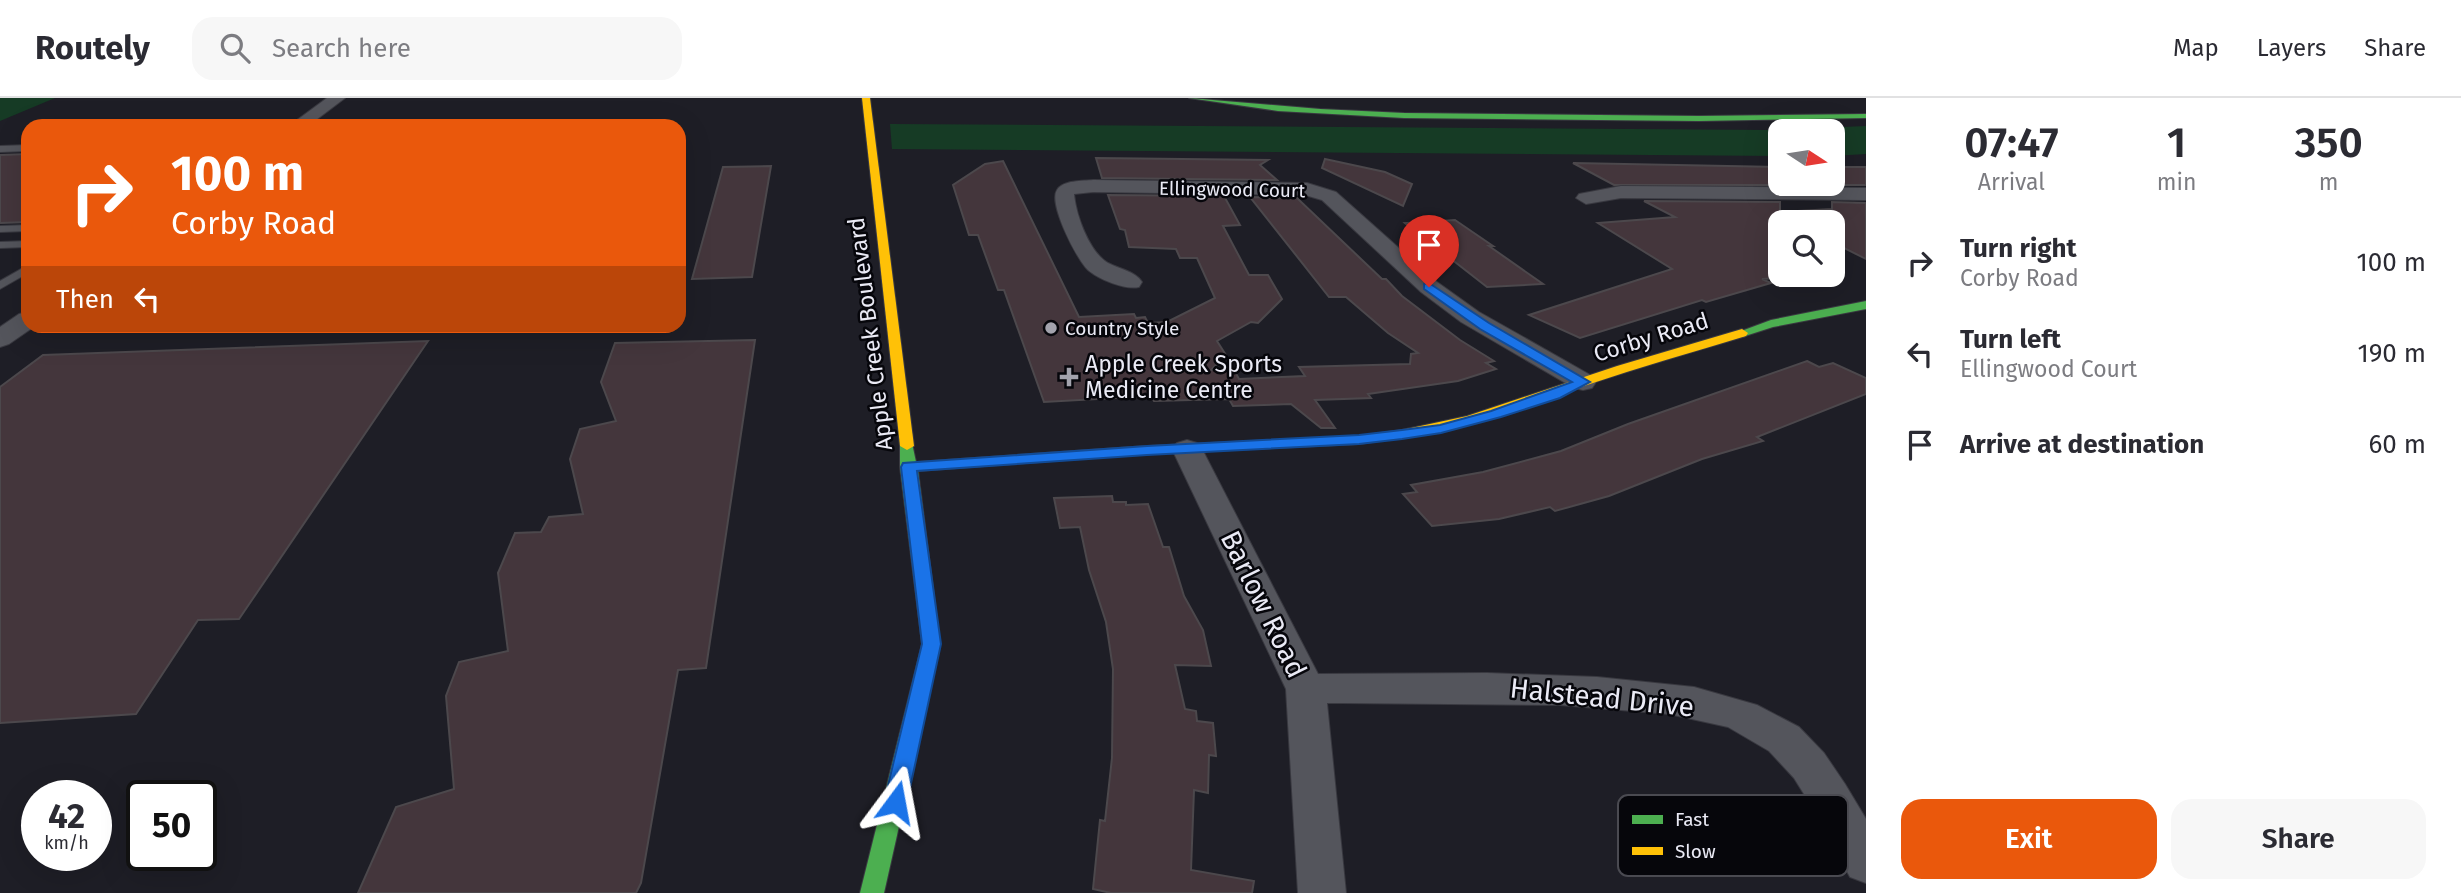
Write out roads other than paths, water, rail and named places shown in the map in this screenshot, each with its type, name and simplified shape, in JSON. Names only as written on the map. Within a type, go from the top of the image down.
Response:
[{"type":"main road","name":"Apple Creek Boulevard","points":[[866,98],[931,644],[872,893]]},
{"type":"main road","points":[[1193,98],[1272,109],[1371,115],[1745,119],[1866,116]]},
{"type":"main road","name":"Corby Road","points":[[908,467],[1359,440],[1441,429],[1516,408],[1583,382],[1771,324],[1861,308]]},
{"type":"street","points":[[308,119],[337,98]]},
{"type":"street","name":"Ellingwood Court","points":[[1131,282],[1097,266],[1087,256],[1065,207],[1063,197],[1066,191],[1075,187],[1093,186],[1307,188],[1329,196],[1429,287],[1470,317],[1583,382]]},
{"type":"street","points":[[1586,198],[1621,192],[1866,194]]},
{"type":"street","points":[[0,339],[21,324]]},
{"type":"street","name":"Barlow Road","points":[[1187,449],[1306,689],[1322,893]]},
{"type":"street","name":"Halstead Drive","points":[[1306,689],[1469,685],[1667,698],[1750,718],[1784,739],[1815,773],[1828,795]]},
{"type":"street","name":"Halstead Drive","points":[[1848,831],[1866,862]]},
{"type":"lane","points":[[0,149],[21,148]]},
{"type":"lane","points":[[0,229],[21,228]]},
{"type":"lane","points":[[0,245],[21,244]]},
{"type":"lane","points":[[0,286],[21,272]]},
{"type":"place","name":"Country Style","points":[[1051,328]]},
{"type":"place","name":"Apple Creek Sports Medicine Centre","points":[[1069,377]]}]
